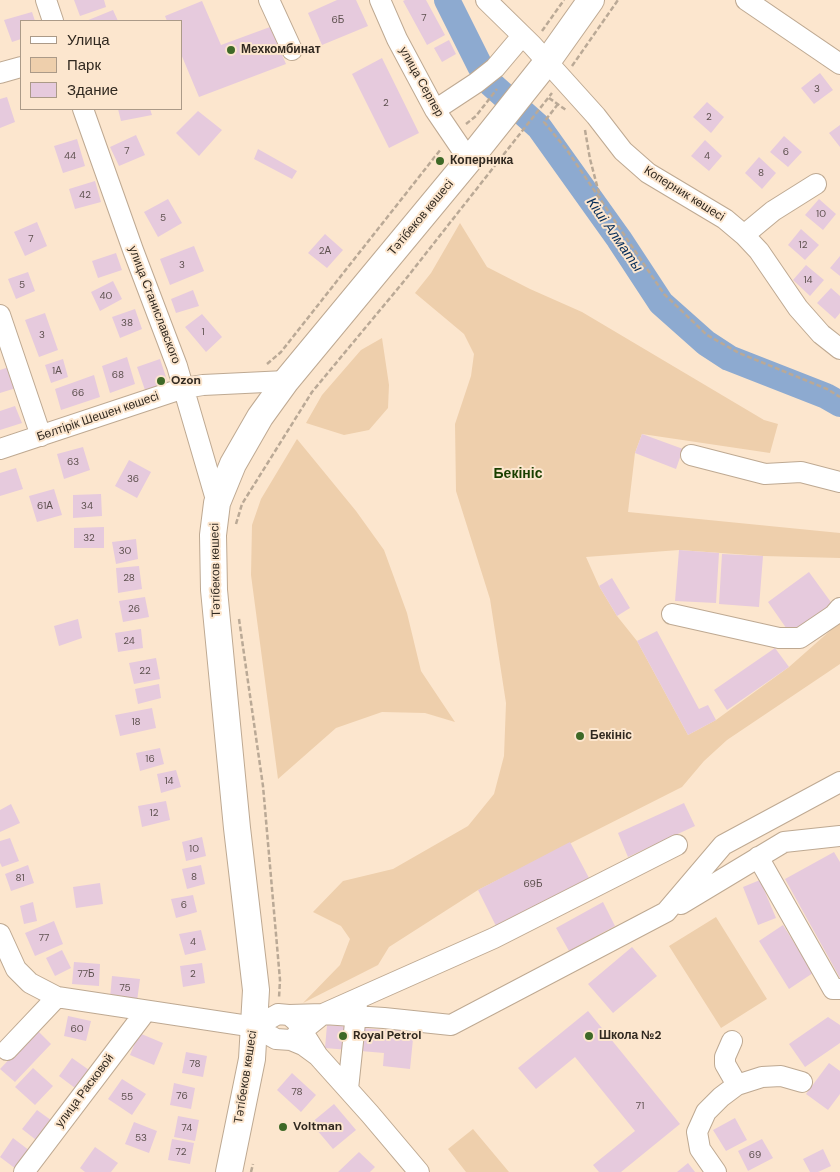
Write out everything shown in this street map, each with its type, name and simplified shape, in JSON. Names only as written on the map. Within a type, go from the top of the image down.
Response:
[{"type":"main road","name":"Тәтібеков көшесі","points":[[229,1172],[252,1059],[256,990],[237,828],[214,590],[213,535],[217,503],[233,464],[260,417],[286,382],[500,122],[515,88],[555,70],[591,0]]},
{"type":"street","points":[[46,0],[53,20]]},
{"type":"street","points":[[269,0],[292,50]]},
{"type":"street","name":"улица Серпер","points":[[380,0],[397,39],[435,110],[469,160]]},
{"type":"street","name":"Коперник көшесі","points":[[486,0],[555,70],[623,150],[648,173],[725,219],[744,235],[759,251],[798,308],[821,334],[840,349]]},
{"type":"street","points":[[746,0],[840,64]]},
{"type":"street","points":[[435,110],[476,83],[515,88],[522,36]]},
{"type":"street","points":[[0,73],[20,67]]},
{"type":"street","name":"улица Станиславского","points":[[83,110],[184,388],[204,464],[217,503]]},
{"type":"street","points":[[744,235],[773,211],[816,184]]},
{"type":"street","points":[[0,315],[41,436]]},
{"type":"street","name":"Бөлтірік Шешен көшесі","points":[[0,449],[184,388],[203,385],[286,382]]},
{"type":"street","points":[[691,455],[766,474],[801,472],[840,482]]},
{"type":"street","points":[[672,614],[779,638],[800,638],[834,615],[840,608]]},
{"type":"street","points":[[666,912],[723,845],[840,782]]},
{"type":"street","points":[[357,1008],[451,1025],[666,912],[784,842],[840,836]]},
{"type":"street","points":[[255,1027],[283,1015],[323,1014],[357,1008],[677,845]]},
{"type":"street","points":[[758,857],[833,989],[840,989]]},
{"type":"street","points":[[0,934],[4,954],[16,968],[30,983],[57,997],[255,1027],[276,1038],[297,1036],[323,1014]]},
{"type":"street","points":[[7,1050],[57,997]]},
{"type":"street","points":[[348,1089],[357,1008]]},
{"type":"street","name":"улица Расковой","points":[[24,1172],[146,1010]]},
{"type":"street","points":[[283,1015],[296,1021],[297,1036],[303,1045],[318,1056],[419,1172]]},
{"type":"street","points":[[732,1041],[725,1057],[725,1064],[736,1085]]},
{"type":"street","points":[[716,1172],[700,1149],[697,1132],[706,1112],[736,1085],[762,1077],[781,1076],[802,1082]]},
{"type":"path","points":[[549,98],[555,70],[618,0]]},
{"type":"path","points":[[515,88],[549,98],[570,112]]},
{"type":"path","points":[[233,533],[242,504],[312,392],[405,280],[500,122],[515,88]]},
{"type":"path","points":[[500,122],[515,88]]},
{"type":"path","points":[[558,104],[544,122],[567,150],[664,294],[707,335],[739,353],[826,389],[840,397]]},
{"type":"path","points":[[266,364],[281,352],[452,135],[476,116],[500,122]]},
{"type":"path","points":[[585,128],[590,159],[601,200]]},
{"type":"path","points":[[238,616],[263,786],[283,1015]]},
{"type":"green space","points":[[460,223],[487,267],[582,312],[764,420],[778,424],[770,453],[642,434],[635,453],[628,512],[840,533],[840,558],[763,556],[679,550],[586,557],[599,586],[617,616],[637,641],[688,735],[716,720],[789,667],[840,622],[840,664],[727,740],[704,761],[682,787],[478,890],[389,947],[378,965],[303,1003],[340,965],[350,939],[341,926],[313,912],[343,881],[393,869],[468,826],[494,794],[504,756],[506,703],[490,599],[456,491],[455,424],[471,376],[474,354],[464,334],[415,293],[431,273]]},
{"type":"green space","points":[[382,338],[389,385],[388,408],[369,430],[344,435],[306,423],[322,395],[361,350]]},
{"type":"green space","points":[[297,439],[356,511],[384,550],[407,613],[421,671],[455,722],[425,713],[382,712],[336,728],[278,779],[251,575],[252,525],[261,499]]},
{"type":"green space","points":[[716,917],[767,999],[721,1028],[669,946]]},
{"type":"green space","points":[[473,1129],[509,1172],[466,1172],[448,1149]]},
{"type":"building","points":[[74,0],[104,0],[106,7],[80,16]]},
{"type":"building","points":[[337,0],[356,0],[368,26],[322,45],[308,13]]},
{"type":"building","points":[[426,0],[445,35],[427,45],[403,1]]},
{"type":"building","name":"Мехкомбинат","points":[[202,1],[221,45],[270,27],[286,64],[199,97],[182,56],[182,20],[167,20],[165,16]]},
{"type":"building","points":[[113,10],[118,20],[88,20]]},
{"type":"building","points":[[32,12],[35,20],[20,20],[20,39],[12,42],[4,20]]},
{"type":"building","points":[[449,40],[456,54],[442,62],[434,48]]},
{"type":"building","points":[[382,58],[419,133],[389,148],[352,74]]},
{"type":"building","points":[[820,73],[833,90],[814,104],[801,88]]},
{"type":"building","points":[[7,97],[15,122],[0,128],[0,99]]},
{"type":"building","points":[[707,102],[724,117],[711,133],[693,117]]},
{"type":"building","points":[[118,110],[150,110],[152,115],[121,121]]},
{"type":"building","points":[[198,111],[222,130],[199,156],[176,133]]},
{"type":"building","points":[[840,125],[840,147],[829,133]]},
{"type":"building","points":[[136,135],[145,155],[119,166],[110,147]]},
{"type":"building","points":[[784,136],[802,152],[788,167],[770,152]]},
{"type":"building","points":[[77,139],[85,166],[63,173],[54,146]]},
{"type":"building","points":[[705,140],[722,156],[709,171],[691,156]]},
{"type":"building","points":[[258,149],[297,171],[292,179],[254,159]]},
{"type":"building","points":[[759,157],[776,173],[762,189],[745,173]]},
{"type":"building","points":[[95,181],[101,202],[75,209],[69,189]]},
{"type":"building","points":[[168,199],[182,223],[158,237],[144,212]]},
{"type":"building","points":[[819,199],[836,214],[823,230],[805,215]]},
{"type":"building","points":[[37,222],[47,246],[25,256],[14,232]]},
{"type":"building","points":[[801,229],[819,245],[805,260],[788,245]]},
{"type":"building","points":[[325,234],[343,250],[327,268],[308,253]]},
{"type":"building","points":[[194,246],[204,271],[170,285],[160,259]]},
{"type":"building","points":[[116,253],[122,270],[98,278],[92,261]]},
{"type":"building","points":[[840,256],[840,276],[830,268]]},
{"type":"building","points":[[806,265],[824,280],[810,296],[793,280]]},
{"type":"building","points":[[28,272],[35,291],[16,299],[8,279]]},
{"type":"building","points":[[113,281],[122,299],[100,311],[91,292]]},
{"type":"building","points":[[831,288],[840,296],[840,313],[835,319],[817,303]]},
{"type":"building","points":[[193,290],[199,306],[176,313],[171,299]]},
{"type":"building","points":[[135,309],[142,329],[120,338],[112,317]]},
{"type":"building","points":[[45,313],[58,350],[39,357],[25,320]]},
{"type":"building","points":[[202,314],[222,337],[206,352],[185,327]]},
{"type":"building","points":[[127,357],[135,384],[110,393],[102,366]]},
{"type":"building","points":[[63,359],[68,377],[51,383],[45,365]]},
{"type":"building","points":[[160,359],[168,383],[145,390],[137,367]]},
{"type":"building","points":[[9,367],[16,388],[0,393],[0,370]]},
{"type":"building","points":[[94,375],[100,397],[61,410],[55,389]]},
{"type":"building","points":[[15,406],[22,423],[0,430],[0,411]]},
{"type":"building","points":[[642,434],[683,449],[676,469],[635,453]]},
{"type":"building","points":[[83,447],[90,470],[64,479],[57,454]]},
{"type":"building","points":[[129,460],[151,472],[137,498],[115,486]]},
{"type":"building","points":[[16,468],[23,489],[0,496],[0,473]]},
{"type":"building","points":[[54,489],[62,515],[37,522],[29,496]]},
{"type":"building","points":[[101,494],[102,516],[73,518],[73,495]]},
{"type":"building","points":[[104,527],[104,548],[74,548],[74,528]]},
{"type":"building","points":[[136,539],[138,559],[116,564],[112,542]]},
{"type":"building","points":[[679,550],[719,553],[716,603],[675,601]]},
{"type":"building","points":[[722,554],[763,556],[759,607],[719,604]]},
{"type":"building","points":[[139,566],[142,589],[118,593],[116,568]]},
{"type":"building","points":[[809,572],[833,605],[791,635],[768,602]]},
{"type":"building","points":[[612,578],[630,608],[617,616],[599,586]]},
{"type":"building","points":[[145,597],[149,617],[123,622],[119,601]]},
{"type":"building","points":[[78,619],[82,638],[59,646],[54,626]]},
{"type":"building","points":[[141,629],[143,648],[118,652],[115,633]]},
{"type":"building","points":[[657,631],[699,709],[708,705],[716,720],[688,735],[637,641]]},
{"type":"building","points":[[775,648],[789,667],[727,710],[714,690]]},
{"type":"building","points":[[156,658],[160,679],[134,684],[129,663]]},
{"type":"building","points":[[159,684],[161,698],[138,704],[135,689]]},
{"type":"building","points":[[152,708],[156,728],[120,736],[115,715]]},
{"type":"building","points":[[160,748],[164,764],[140,771],[136,753]]},
{"type":"building","points":[[176,770],[181,787],[161,793],[157,774]]},
{"type":"building","points":[[166,801],[170,820],[142,827],[138,806]]},
{"type":"building","points":[[684,803],[695,826],[628,857],[618,833]]},
{"type":"building","points":[[11,804],[20,823],[0,832],[0,810]]},
{"type":"building","points":[[202,837],[206,856],[186,861],[182,842]]},
{"type":"building","points":[[10,838],[19,861],[2,867],[0,863],[0,841]]},
{"type":"building","points":[[570,842],[589,878],[496,926],[478,890]]},
{"type":"building","points":[[834,852],[840,862],[840,978],[785,879]]},
{"type":"building","points":[[28,865],[34,883],[11,891],[5,874]]},
{"type":"building","points":[[201,865],[205,884],[187,889],[182,869]]},
{"type":"building","points":[[760,880],[776,918],[758,925],[743,887]]},
{"type":"building","points":[[100,883],[103,904],[76,908],[73,887]]},
{"type":"building","points":[[193,895],[197,912],[176,918],[171,899]]},
{"type":"building","points":[[33,902],[37,921],[24,924],[20,906]]},
{"type":"building","points":[[603,902],[615,926],[569,951],[556,928]]},
{"type":"building","points":[[54,921],[63,944],[35,956],[25,933]]},
{"type":"building","points":[[783,925],[813,973],[789,989],[759,941]]},
{"type":"building","points":[[201,930],[206,950],[185,955],[179,934]]},
{"type":"building","points":[[632,947],[657,976],[613,1013],[588,984]]},
{"type":"building","points":[[62,950],[71,968],[55,976],[46,958]]},
{"type":"building","points":[[74,962],[100,964],[99,986],[72,984]]},
{"type":"building","points":[[202,963],[205,983],[183,987],[180,966]]},
{"type":"building","points":[[112,976],[140,979],[137,1001],[110,998]]},
{"type":"building","name":"Школа №2","points":[[588,1011],[680,1124],[621,1172],[599,1172],[593,1165],[635,1131],[575,1057],[536,1089],[518,1068]]},
{"type":"building","points":[[68,1016],[91,1021],[86,1041],[64,1036]]},
{"type":"building","points":[[828,1017],[840,1025],[840,1043],[805,1067],[789,1044]]},
{"type":"building","points":[[327,1025],[386,1030],[387,1026],[414,1029],[410,1069],[383,1066],[384,1053],[325,1048]]},
{"type":"building","points":[[37,1030],[51,1044],[15,1082],[0,1069]]},
{"type":"building","points":[[139,1033],[163,1043],[154,1065],[130,1055]]},
{"type":"building","points":[[186,1052],[207,1056],[203,1077],[182,1073]]},
{"type":"building","points":[[72,1058],[89,1070],[75,1088],[59,1076]]},
{"type":"building","points":[[829,1063],[840,1071],[840,1094],[828,1110],[806,1094]]},
{"type":"building","points":[[33,1068],[53,1086],[35,1105],[15,1087]]},
{"type":"building","points":[[292,1073],[316,1095],[301,1112],[277,1090]]},
{"type":"building","points":[[122,1079],[146,1094],[132,1115],[108,1099]]},
{"type":"building","points":[[174,1083],[195,1088],[191,1109],[170,1105]]},
{"type":"building","points":[[334,1104],[356,1130],[333,1149],[311,1123]]},
{"type":"building","points":[[37,1110],[55,1123],[40,1143],[22,1129]]},
{"type":"building","points":[[178,1116],[199,1120],[195,1141],[174,1137]]},
{"type":"building","points":[[735,1118],[747,1140],[726,1151],[713,1130]]},
{"type":"building","points":[[134,1122],[157,1131],[149,1153],[125,1144]]},
{"type":"building","points":[[13,1138],[30,1151],[16,1169],[0,1157]]},
{"type":"building","points":[[172,1139],[194,1143],[190,1164],[168,1160]]},
{"type":"building","points":[[762,1139],[773,1158],[748,1171],[738,1151]]},
{"type":"building","points":[[95,1147],[118,1163],[111,1172],[85,1172],[80,1168]]},
{"type":"building","points":[[823,1149],[831,1166],[818,1172],[810,1172],[803,1159]]},
{"type":"building","points":[[359,1152],[375,1167],[370,1172],[338,1172]]},
{"type":"building","points":[[688,1163],[695,1172],[677,1172]]},
{"type":"waterway","name":"Кіші Алматы","points":[[447,0],[491,84],[539,127],[619,239],[661,303],[706,343],[729,358],[826,396],[840,404]]},
{"type":"place","name":"Мехкомбинат","points":[[231,50]]},
{"type":"place","name":"Коперника","points":[[440,161]]},
{"type":"place","name":"Ozon","points":[[161,381]]},
{"type":"place","name":"Бекініс","points":[[580,736]]},
{"type":"place","name":"Royal Petrol","points":[[343,1036]]},
{"type":"place","name":"Школа №2","points":[[589,1036]]},
{"type":"place","name":"Voltman","points":[[283,1127]]},
{"type":"district","name":"Бекініс","points":[[518,474]]}]
